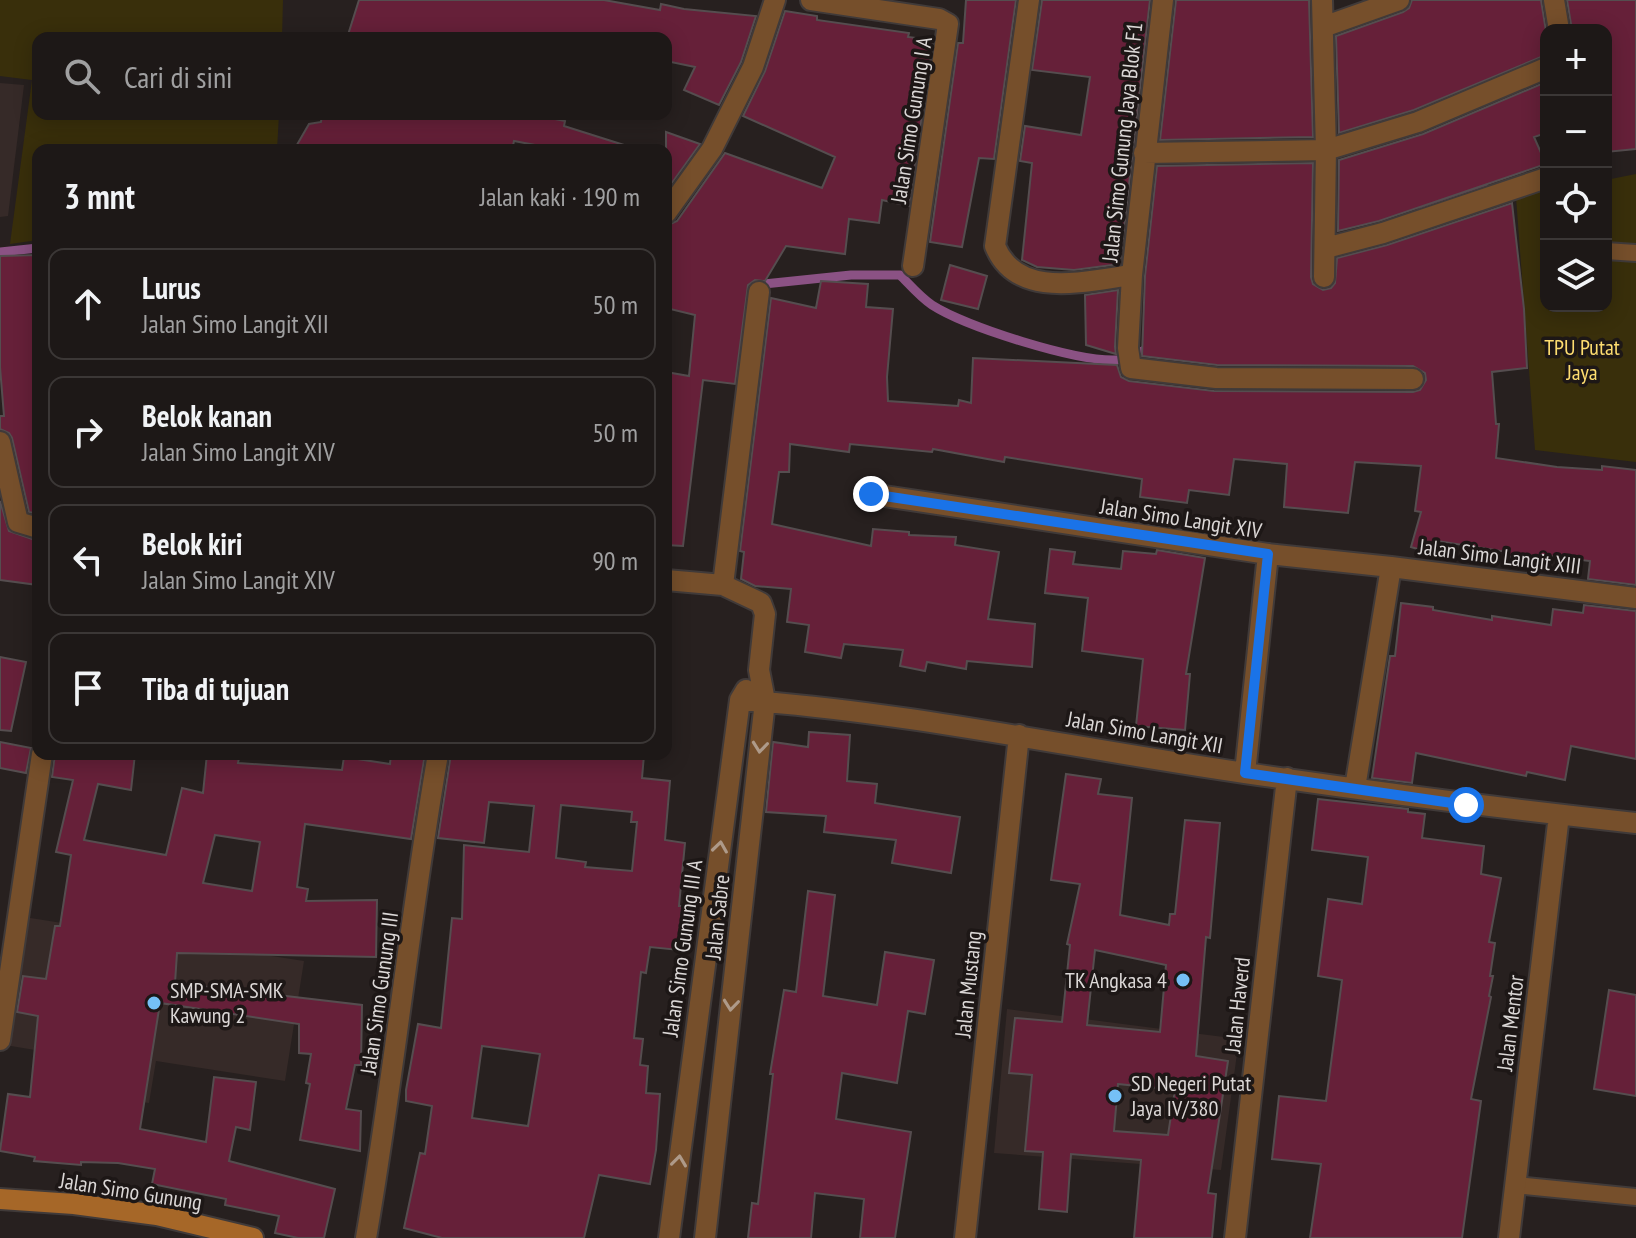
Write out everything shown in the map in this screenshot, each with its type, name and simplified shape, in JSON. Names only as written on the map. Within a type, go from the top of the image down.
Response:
[{"type":"main road","name":"Jalan Simo Gunung","points":[[0,1199],[74,1204],[157,1215],[253,1238]]},
{"type":"street","points":[[672,205],[712,149],[753,67],[775,0]]},
{"type":"street","name":"Jalan Simo Gunung I A","points":[[811,0],[939,19],[948,24],[913,266]]},
{"type":"street","name":"Jalan Simo Gunung Jaya Blok F1","points":[[1029,0],[995,246],[1001,262],[1023,277],[1058,284],[1132,275],[1163,0]]},
{"type":"street","points":[[1322,0],[1326,150],[1324,277]]},
{"type":"street","points":[[1323,27],[1399,0]]},
{"type":"street","points":[[1554,0],[1558,24]]},
{"type":"street","points":[[1144,153],[1326,150],[1418,122],[1540,71]]},
{"type":"street","points":[[1326,248],[1391,231],[1540,180]]},
{"type":"street","points":[[1132,275],[1131,368],[1216,378],[1413,379]]},
{"type":"street","points":[[672,581],[723,585],[759,292]]},
{"type":"street","points":[[0,442],[15,515],[18,522],[32,526]]},
{"type":"street","name":"Jalan Simo Langit XIV","points":[[871,494],[1268,554],[1245,773]]},
{"type":"street","points":[[1268,554],[1391,567]]},
{"type":"street","name":"Jalan Simo Langit XIII","points":[[1355,788],[1391,567],[1636,598]]},
{"type":"street","name":"Jalan Sabre","points":[[705,1238],[765,701],[759,670],[765,614],[761,603],[723,585]]},
{"type":"street","name":"Jalan Simo Gunung III A","points":[[669,1238],[740,700],[759,670]]},
{"type":"street","name":"Jalan Simo Langit XII","points":[[740,700],[1019,735],[1245,773],[1636,823]]},
{"type":"street","name":"Jalan Mustang","points":[[965,1238],[1019,735]]},
{"type":"street","points":[[0,1040],[41,760]]},
{"type":"street","name":"Jalan Simo Gunung III","points":[[366,1238],[437,760]]},
{"type":"street","name":"Jalan Haverd","points":[[1235,1238],[1287,778]]},
{"type":"street","name":"Jalan Mentor","points":[[1509,1238],[1559,815]]},
{"type":"lane","points":[[1612,251],[1636,253]]},
{"type":"lane","points":[[1515,1185],[1636,1197]]},
{"type":"shaded area","points":[[0,83],[24,85],[8,216],[0,217]]},
{"type":"shaded area","name":"SMP-SMA-SMK Kawung 2","points":[[24,917],[304,961],[285,1081],[156,1061],[149,1103],[91,1094],[95,1060],[5,1045]]},
{"type":"shaded area","name":"SD Negeri Putat Jaya IV/380","points":[[1007,1009],[1239,1039],[1221,1170],[994,1153]]},
{"type":"green space","points":[[0,0],[283,0],[282,32],[32,32],[32,80],[0,76]]},
{"type":"green space","points":[[32,80],[32,120],[279,120],[277,144],[32,144],[32,241],[10,244]]},
{"type":"green space","name":"TPU Putat Jaya","points":[[1636,174],[1636,462],[1535,450],[1516,197],[1540,192],[1540,312],[1612,312],[1612,179]]},
{"type":"building","points":[[359,0],[604,0],[660,10],[661,4],[756,16],[741,62],[719,105],[684,90],[695,67],[672,62],[672,32],[349,32]]},
{"type":"building","points":[[966,0],[1016,0],[994,159],[979,158],[962,247],[930,242],[958,43],[963,43]]},
{"type":"building","points":[[1042,0],[1150,0],[1120,264],[1074,270],[1037,267],[1022,260],[1032,163],[1020,161],[1025,126],[1081,135],[1090,77],[1032,70]]},
{"type":"building","points":[[1176,0],[1309,0],[1313,137],[1160,140]]},
{"type":"building","points":[[1412,0],[1541,0],[1545,24],[1540,24],[1540,58],[1414,110],[1339,133],[1336,36],[1409,8]]},
{"type":"building","points":[[1567,0],[1636,0],[1636,149],[1612,151],[1612,24],[1571,24]]},
{"type":"building","points":[[785,11],[817,16],[817,20],[909,33],[908,37],[933,40],[909,206],[882,200],[879,223],[849,219],[845,254],[786,246],[765,281],[755,280],[748,285],[735,384],[703,380],[683,546],[672,545],[672,373],[689,376],[695,315],[672,309],[672,223],[677,221],[725,153],[822,188],[835,157],[743,116],[765,71]]},
{"type":"building","points":[[1540,85],[1540,135],[1534,137],[1540,150],[1540,166],[1379,221],[1338,231],[1339,160],[1423,134]]},
{"type":"building","points":[[560,120],[565,121],[564,126],[621,144],[530,144],[514,141],[513,144],[297,144],[309,124]]},
{"type":"building","points":[[666,132],[700,144],[672,183],[672,144],[666,144]]},
{"type":"building","points":[[1313,163],[1311,277],[1313,284],[1323,290],[1335,283],[1337,258],[1387,245],[1512,203],[1527,368],[1492,372],[1496,424],[1499,424],[1496,458],[1557,467],[1602,470],[1602,466],[1636,470],[1636,585],[1588,579],[1590,561],[1541,555],[1541,560],[1508,556],[1508,552],[1438,541],[1434,554],[1411,547],[1421,512],[1415,511],[1421,466],[1355,462],[1348,513],[1284,507],[1287,464],[1234,459],[1229,495],[1189,490],[1187,503],[1140,497],[1142,479],[1005,457],[1004,462],[933,449],[932,452],[850,444],[849,452],[790,444],[789,472],[779,472],[772,524],[871,546],[873,529],[909,532],[909,535],[956,537],[955,545],[999,552],[988,619],[1035,624],[1032,667],[967,661],[966,669],[927,662],[925,671],[900,666],[903,650],[844,644],[841,658],[805,652],[809,625],[787,622],[791,589],[755,586],[741,579],[744,552],[740,551],[771,298],[816,308],[821,281],[868,284],[866,307],[893,309],[888,401],[958,406],[959,400],[971,403],[973,358],[1117,365],[1121,377],[1129,381],[1214,391],[1420,390],[1426,380],[1425,373],[1413,366],[1217,365],[1142,356],[1145,276],[1157,166]]},
{"type":"building","points":[[32,255],[32,513],[29,512],[12,438],[0,429],[0,416],[4,416],[0,367],[0,256]]},
{"type":"building","points":[[950,265],[987,276],[978,309],[941,300]]},
{"type":"building","points":[[1118,290],[1116,354],[1086,345],[1085,295]]},
{"type":"building","points":[[0,501],[9,531],[32,539],[32,584],[0,580]]},
{"type":"building","points":[[1050,549],[1075,552],[1073,564],[1121,569],[1123,551],[1156,554],[1157,550],[1205,558],[1186,674],[1190,674],[1185,730],[1136,726],[1143,659],[1082,651],[1088,598],[1045,593]]},
{"type":"building","points":[[1401,603],[1492,620],[1492,616],[1551,625],[1553,609],[1583,613],[1584,605],[1636,611],[1636,759],[1571,746],[1565,780],[1527,772],[1526,776],[1416,753],[1412,783],[1372,778],[1390,656],[1395,656]]},
{"type":"building","points":[[0,657],[26,662],[11,731],[0,730]]},
{"type":"building","points":[[809,732],[850,735],[847,781],[877,784],[875,803],[960,817],[951,873],[892,863],[896,840],[824,832],[826,816],[766,812],[773,742],[808,747]]},
{"type":"building","points":[[0,742],[31,748],[26,773],[0,768]]},
{"type":"building","points":[[54,760],[134,760],[131,790],[98,784],[84,840],[166,855],[182,788],[203,793],[206,760],[342,770],[344,760],[390,764],[390,760],[424,760],[411,839],[305,824],[297,887],[308,889],[306,901],[377,900],[376,957],[177,953],[175,983],[362,1005],[361,1065],[355,1065],[346,1109],[361,1111],[360,1151],[300,1140],[310,1084],[306,1083],[311,1054],[299,1053],[299,1024],[160,1003],[140,1129],[206,1142],[214,1077],[256,1082],[250,1130],[236,1127],[229,1161],[335,1189],[324,1238],[298,1238],[275,1233],[279,1216],[225,1205],[226,1199],[152,1184],[155,1169],[118,1163],[81,1162],[81,1165],[34,1161],[35,1157],[0,1151],[8,1094],[30,1097],[38,1016],[17,1012],[23,976],[46,979],[55,926],[60,926],[71,855],[56,852],[73,780],[52,777]],"holes":[[[215,835],[260,842],[252,891],[203,883]]]},
{"type":"building","points":[[450,760],[644,760],[642,778],[670,781],[665,840],[685,843],[679,906],[682,906],[679,950],[650,947],[646,973],[641,972],[634,1038],[643,1039],[640,1065],[648,1066],[646,1093],[660,1094],[650,1184],[599,1175],[584,1238],[442,1238],[404,1228],[420,1153],[425,1154],[432,1106],[406,1101],[406,1090],[418,1024],[441,1028],[452,918],[462,919],[464,845],[529,852],[534,806],[489,802],[484,843],[438,838]],"holes":[[[561,805],[632,812],[631,822],[637,822],[632,871],[585,867],[586,862],[556,858]],[[482,1046],[540,1054],[528,1126],[472,1118]]]},
{"type":"building","points":[[1066,774],[1101,779],[1098,794],[1132,798],[1120,915],[1169,925],[1170,914],[1175,914],[1185,820],[1220,823],[1196,1056],[1228,1061],[1208,1193],[1216,1194],[1212,1238],[1134,1238],[1141,1160],[1071,1154],[1067,1212],[1039,1209],[1043,1152],[1025,1151],[1032,1075],[1009,1073],[1015,1018],[1062,1022],[1070,945],[1067,944],[1080,884],[1051,880]],"holes":[[[1095,950],[1166,965],[1160,1032],[1087,1025]],[[1118,1084],[1175,1090],[1168,1135],[1114,1131]]]},
{"type":"building","points":[[1318,799],[1408,809],[1408,812],[1425,814],[1422,838],[1484,846],[1481,874],[1501,878],[1489,942],[1495,943],[1490,976],[1493,976],[1491,997],[1471,1099],[1481,1101],[1462,1238],[1310,1238],[1321,1164],[1272,1159],[1279,1096],[1326,1101],[1342,980],[1318,976],[1328,899],[1362,904],[1368,857],[1312,850]]},
{"type":"building","points":[[808,891],[835,895],[823,996],[877,1005],[885,952],[934,960],[925,1014],[908,1011],[897,1083],[842,1073],[836,1119],[911,1132],[895,1238],[860,1238],[864,1199],[815,1193],[811,1238],[748,1238],[752,1203],[758,1204],[773,1074],[770,1074],[784,990],[796,992]]},
{"type":"building","points":[[1609,990],[1636,995],[1636,1096],[1594,1089]]},
{"type":"waterway","points":[[1423,210],[1485,189]]},
{"type":"waterway","points":[[0,252],[32,249]]},
{"type":"waterway","points":[[743,278],[764,284],[851,275],[900,275],[919,295],[948,314],[1022,342],[1076,355],[1117,360],[1152,347]]},
{"type":"place","name":"TK Angkasa 4","points":[[1183,980]]},
{"type":"place","name":"SMP-SMA-SMK Kawung 2","points":[[154,1003]]},
{"type":"place","name":"SD Negeri Putat Jaya IV/380","points":[[1115,1096]]},
{"type":"route","points":[[871,494],[1268,554],[1245,773],[1466,805]]}]
